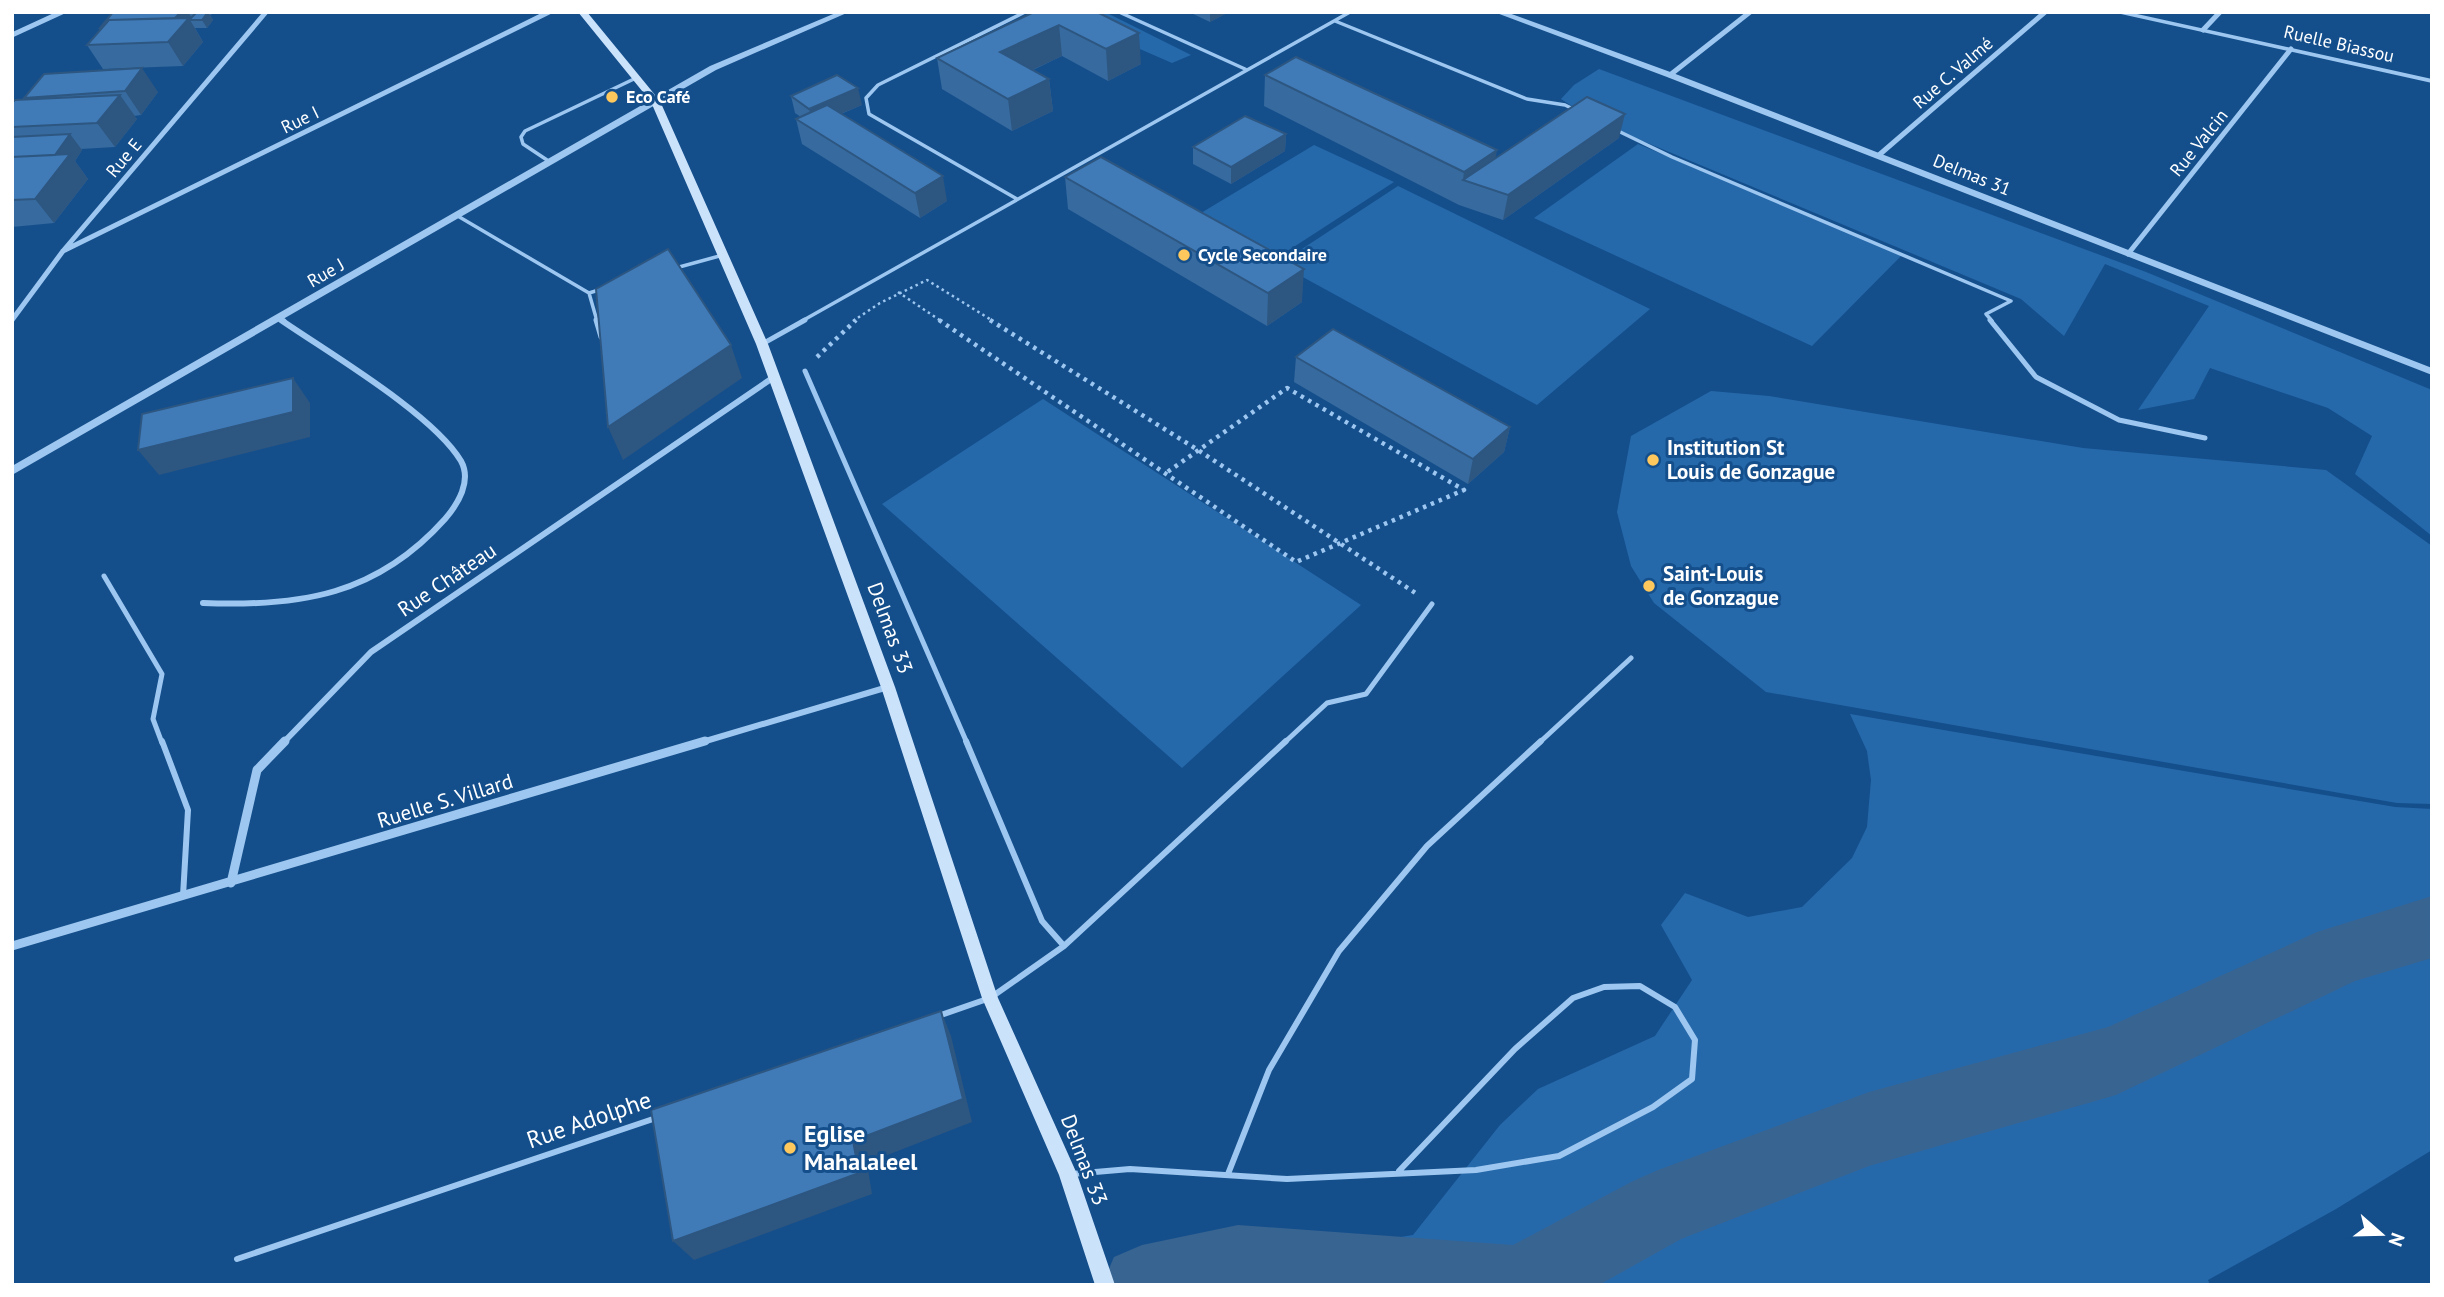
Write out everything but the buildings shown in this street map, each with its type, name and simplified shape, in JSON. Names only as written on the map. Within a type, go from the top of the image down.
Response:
[{"type":"main road","name":"Delmas 33","points":[[582,12],[656,101],[762,344],[887,687],[990,998],[1068,1174],[1105,1285]]},
{"type":"street","points":[[12,35],[62,12]]},
{"type":"street","points":[[265,15],[274,12]]},
{"type":"street","name":"Rue I","points":[[63,251],[550,12]]},
{"type":"street","name":"Rue J","points":[[12,471],[713,68],[845,12]]},
{"type":"street","name":"Delmas 31","points":[[1498,12],[1879,155],[2432,372]]},
{"type":"street","points":[[1670,75],[1750,12]]},
{"type":"street","name":"Rue C. Valmé","points":[[1879,155],[2045,12]]},
{"type":"street","name":"Ruelle Biassou","points":[[2116,12],[2432,82]]},
{"type":"street","points":[[2203,30],[2220,12]]},
{"type":"street","name":"Rue E","points":[[12,320],[63,251],[265,15]]},
{"type":"street","name":"Rue Valcin","points":[[2129,254],[2291,49]]},
{"type":"street","points":[[203,603],[243,606],[295,603],[341,592],[394,568],[436,532],[462,498],[464,465],[442,435],[279,318]]},
{"type":"street","name":"Rue Château","points":[[231,883],[257,771],[371,652],[774,377]]},
{"type":"street","name":"Ruelle S. Villard","points":[[12,946],[183,898],[887,687]]},
{"type":"lane","points":[[1017,198],[869,114],[866,98],[878,85],[1025,12]]},
{"type":"lane","points":[[1119,12],[1245,69]]},
{"type":"lane","points":[[762,344],[1350,12]]},
{"type":"lane","points":[[1335,20],[1528,99],[1565,105],[1589,117]]},
{"type":"lane","points":[[550,162],[523,144],[521,137],[525,131],[636,78]]},
{"type":"lane","points":[[1613,128],[1672,157],[2011,301],[1986,314],[2036,377],[2119,420],[2205,438]]},
{"type":"lane","points":[[456,215],[590,292],[603,289]]},
{"type":"lane","points":[[670,270],[723,255]]},
{"type":"lane","points":[[590,292],[603,342]]},
{"type":"lane","points":[[805,371],[873,523],[1042,921],[1064,946]]},
{"type":"lane","points":[[104,576],[162,674],[153,719],[188,810],[183,898]]},
{"type":"lane","points":[[926,1021],[990,998],[1064,946],[1326,703],[1366,694],[1432,604]]},
{"type":"lane","points":[[1228,1174],[1269,1070],[1339,951],[1427,846],[1631,658]]},
{"type":"lane","points":[[1068,1174],[1130,1169],[1287,1179],[1399,1171],[1476,1170],[1559,1156],[1653,1107],[1692,1079],[1695,1040],[1675,1007],[1640,986],[1604,987],[1573,998],[1516,1049],[1399,1171]]},
{"type":"lane","name":"Rue Adolphe","points":[[237,1259],[669,1113]]},
{"type":"path","points":[[805,371],[843,327],[898,292],[927,280],[1198,450],[1432,604]]},
{"type":"path","points":[[898,292],[1296,562],[1464,490],[1286,388],[1166,473]]},
{"type":"shaded area","points":[[1055,12],[1105,12],[1191,55],[1172,63]]},
{"type":"shaded area","points":[[1599,69],[2146,272],[2432,390],[2432,536],[2355,474],[2372,436],[2328,408],[2210,368],[2194,399],[2138,410],[2209,306],[2105,264],[2064,336],[2021,299],[1595,121],[1561,99],[1574,85]]},
{"type":"shaded area","points":[[1638,144],[1902,255],[1812,346],[1534,218]]},
{"type":"shaded area","points":[[1314,145],[1394,182],[1272,261],[1191,219]]},
{"type":"shaded area","points":[[1398,186],[1650,309],[1537,405],[1279,264]]},
{"type":"shaded area","points":[[1711,391],[1769,396],[2083,448],[2326,470],[2432,546],[2432,804],[2397,803],[1766,692],[1654,603],[1631,566],[1617,512],[1631,436]]},
{"type":"shaded area","points":[[1043,399],[1361,605],[1182,768],[882,504]]},
{"type":"shaded area","points":[[1850,714],[2395,807],[2432,809],[2432,1150],[2336,1209],[2208,1280],[2210,1285],[1279,1285],[1308,1252],[1413,1235],[1500,1125],[1538,1089],[1655,1036],[1692,980],[1661,925],[1685,893],[1748,917],[1802,907],[1852,858],[1867,827],[1871,780],[1867,751]]},
{"type":"waterway","points":[[1520,1285],[1658,1209],[1869,1129],[2116,1060],[2341,954],[2432,927]]},
{"type":"waterway","points":[[1142,1285],[1238,1265],[1513,1285]]},
{"type":"place","name":"Eco Café","points":[[612,97]]},
{"type":"place","name":"Cycle Secondaire","points":[[1184,255]]},
{"type":"place","name":"Institution St Louis de Gonzague","points":[[1653,460]]},
{"type":"place","name":"Saint-Louis de Gonzague","points":[[1649,586]]},
{"type":"place","name":"Eglise Mahalaleel","points":[[790,1148]]}]
